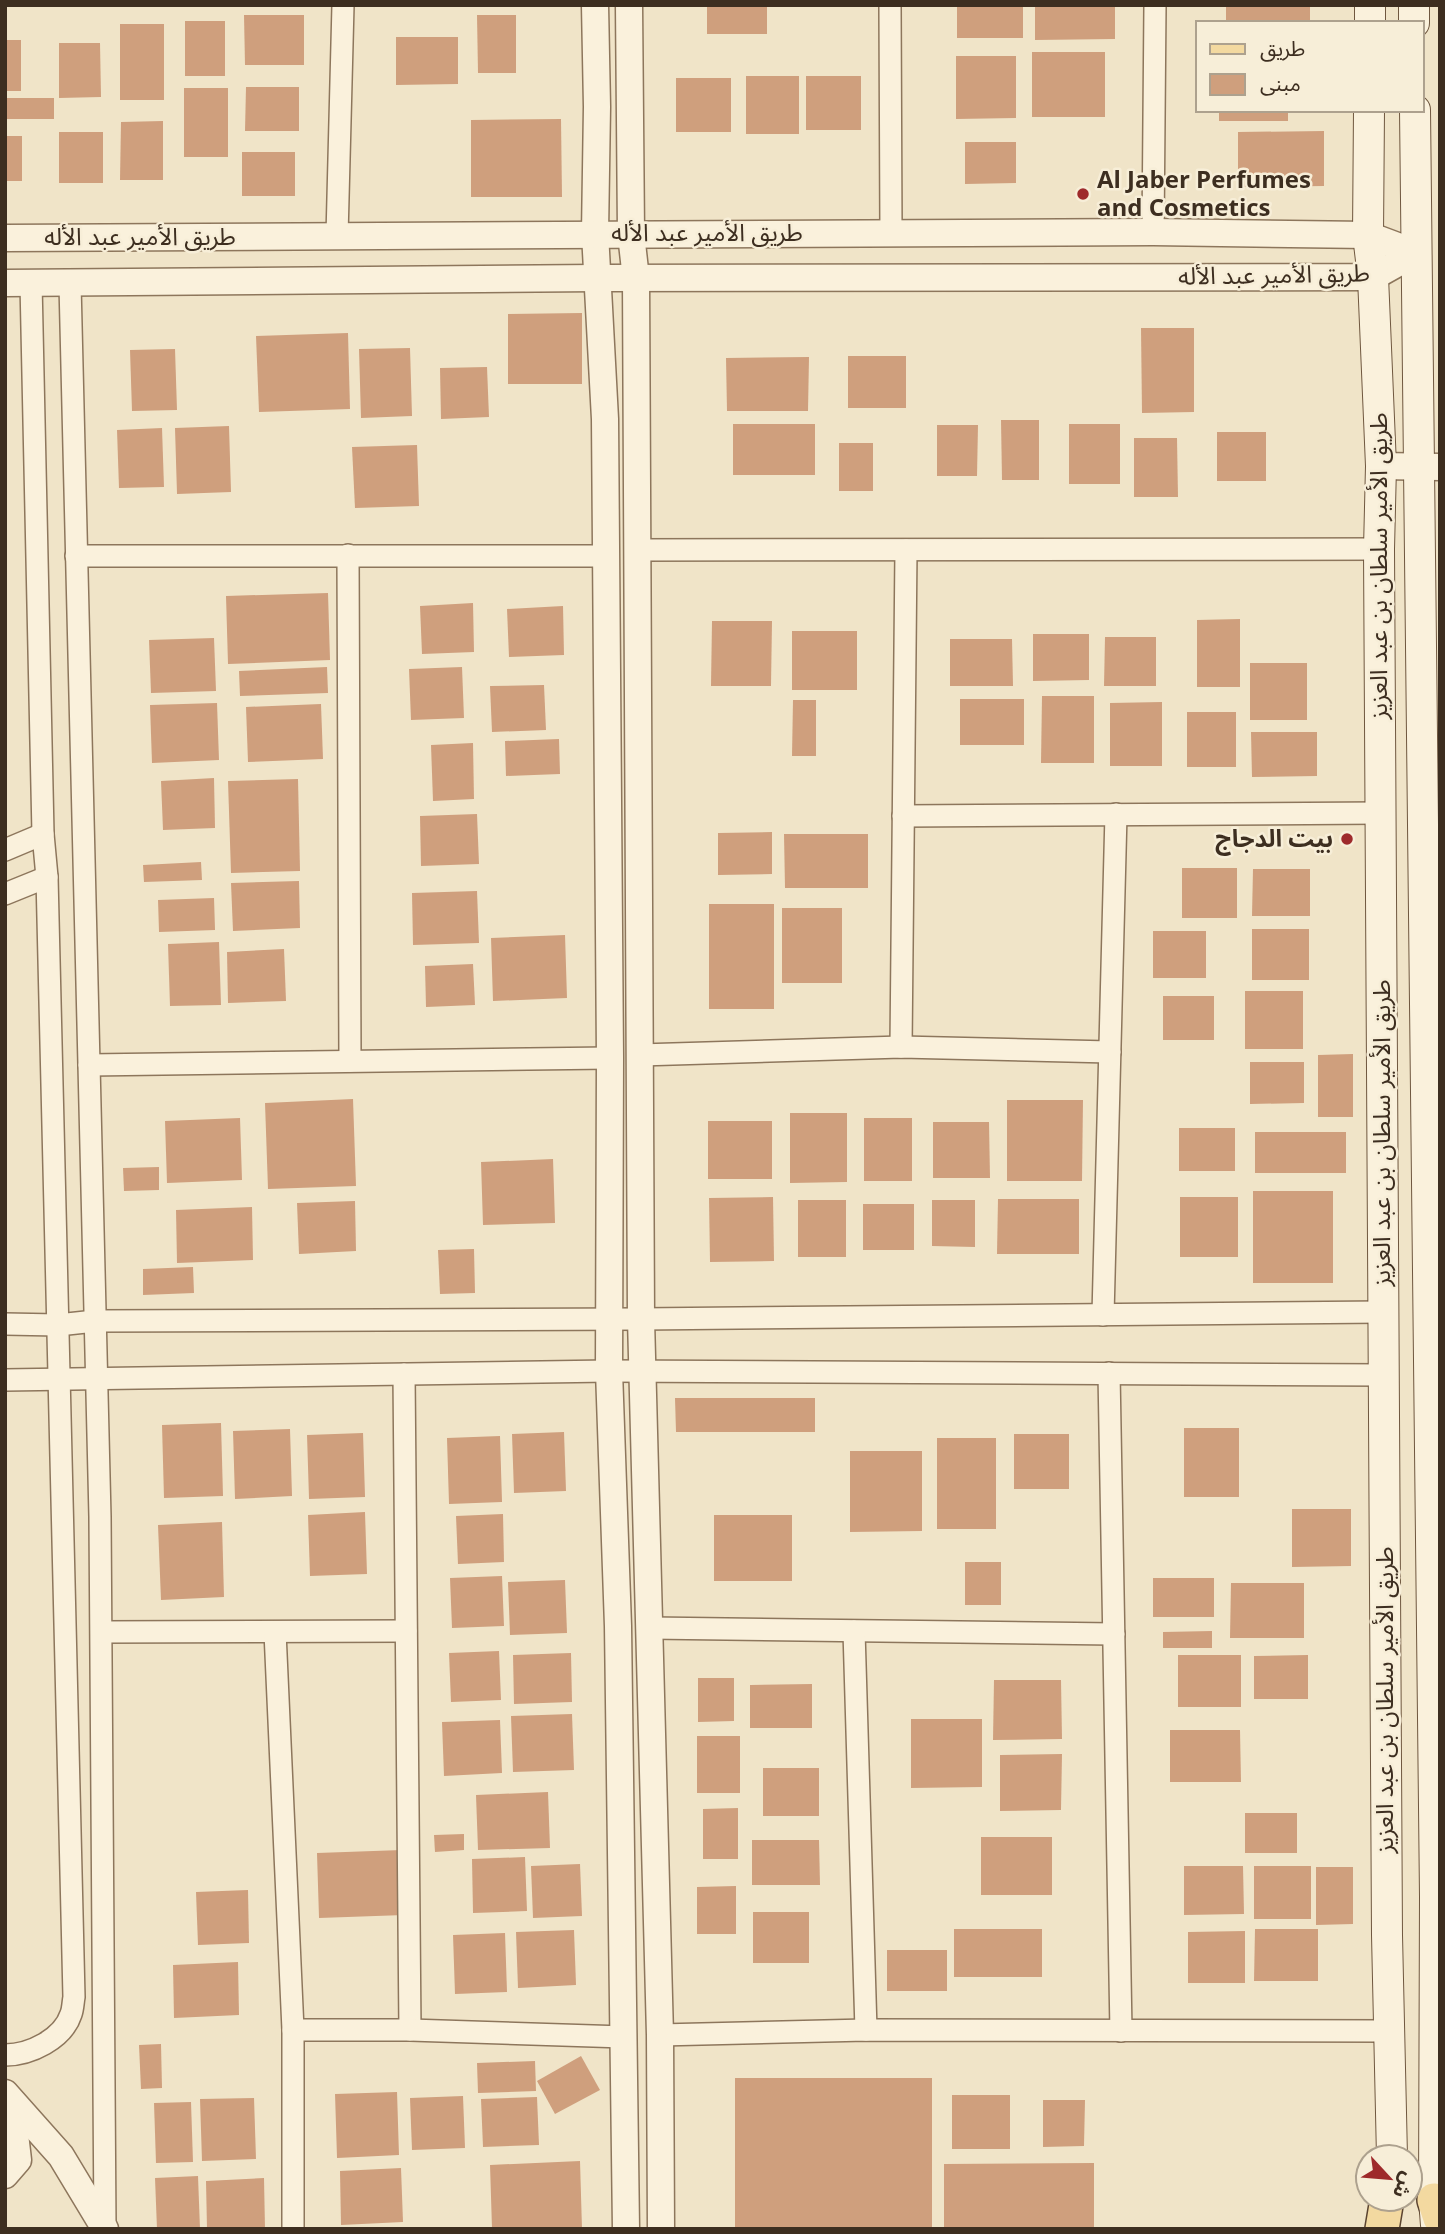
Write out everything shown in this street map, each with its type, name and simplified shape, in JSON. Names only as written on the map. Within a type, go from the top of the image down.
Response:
[{"type":"main road","name":"طريق الأمير سلطان بن عبد العزيز","points":[[1369,112],[1368,235],[1373,277],[1381,466],[1379,549],[1383,1312],[1388,2031],[1392,2143]]},
{"type":"main road","name":"طريق الأمير سلطان بن عبد العزيز","points":[[1415,112],[1416,253],[1430,467],[1437,2215]]},
{"type":"street","points":[[337,236],[343,5]]},
{"type":"street","points":[[595,5],[595,233],[605,419],[610,1058],[609,1371],[618,1626],[627,2227]]},
{"type":"street","points":[[629,5],[631,234],[636,279],[641,1320],[660,2035],[662,2229]]},
{"type":"street","points":[[890,5],[891,233]]},
{"type":"street","points":[[1153,232],[1155,5]]},
{"type":"street","name":"طريق الأمير عبد الأله","points":[[5,238],[1153,232],[1368,235],[1416,253]]},
{"type":"street","name":"طريق الأمير عبد الأله","points":[[18,283],[597,278],[1373,277],[1416,253]]},
{"type":"street","points":[[5,2055],[47,2043],[65,2026],[71,2014],[74,1997],[47,877],[18,283]]},
{"type":"street","points":[[70,284],[102,1632],[105,2229]]},
{"type":"street","points":[[1381,466],[1430,467]]},
{"type":"street","points":[[638,550],[1379,549]]},
{"type":"street","points":[[901,1047],[905,550]]},
{"type":"street","points":[[348,555],[350,1062]]},
{"type":"street","points":[[76,556],[606,556]]},
{"type":"street","points":[[903,816],[1381,813]]},
{"type":"street","points":[[1103,1315],[1116,814]]},
{"type":"street","points":[[5,849],[43,835]]},
{"type":"street","points":[[5,894],[47,877]]},
{"type":"street","points":[[640,1055],[901,1047],[1110,1052]]},
{"type":"street","points":[[89,1065],[610,1058]]},
{"type":"street","points":[[5,1324],[58,1325],[95,1321],[641,1320],[1383,1312]]},
{"type":"street","points":[[5,1380],[609,1371],[1384,1375]]},
{"type":"street","points":[[1109,1373],[1121,2031]]},
{"type":"street","points":[[404,1374],[410,2030]]},
{"type":"street","points":[[649,1628],[1114,1634]]},
{"type":"street","points":[[102,1632],[406,1631]]},
{"type":"street","points":[[854,1631],[866,2030]]},
{"type":"street","points":[[275,1632],[293,2030],[293,2229]]},
{"type":"street","points":[[293,2030],[410,2030],[624,2037]]},
{"type":"street","points":[[660,2035],[866,2030],[1388,2031]]},
{"type":"street","points":[[5,2093],[61,2156],[105,2229]]},
{"type":"street","points":[[5,2118],[15,2134],[18,2160],[5,2175]]},
{"type":"building","points":[[707,5],[767,5],[767,34],[707,34]]},
{"type":"building","points":[[957,5],[1023,5],[1023,38],[957,38]]},
{"type":"building","points":[[1035,5],[1115,5],[1115,39],[1035,40]]},
{"type":"building","points":[[1226,5],[1310,5],[1310,21],[1226,21]]},
{"type":"building","points":[[244,15],[304,15],[304,65],[245,65]]},
{"type":"building","points":[[477,15],[516,15],[516,73],[478,73]]},
{"type":"building","points":[[185,21],[225,21],[225,76],[185,76]]},
{"type":"building","points":[[120,24],[164,24],[164,100],[120,100]]},
{"type":"building","points":[[396,37],[458,37],[458,84],[396,85]]},
{"type":"building","points":[[5,40],[21,40],[21,91],[5,91]]},
{"type":"building","points":[[59,43],[100,43],[101,97],[59,98]]},
{"type":"building","points":[[1032,52],[1105,52],[1105,117],[1032,117]]},
{"type":"building","points":[[956,56],[1016,56],[1016,118],[956,119]]},
{"type":"building","points":[[746,76],[799,76],[799,134],[746,134]]},
{"type":"building","points":[[806,76],[861,76],[861,130],[806,130]]},
{"type":"building","points":[[676,78],[731,78],[731,132],[676,132]]},
{"type":"building","points":[[246,87],[299,87],[299,131],[245,131]]},
{"type":"building","points":[[184,88],[228,88],[228,157],[184,157]]},
{"type":"building","points":[[5,98],[54,98],[54,119],[5,119]]},
{"type":"building","points":[[1219,112],[1288,112],[1288,121],[1219,121]]},
{"type":"building","points":[[561,119],[562,197],[471,197],[471,120]]},
{"type":"building","points":[[163,121],[163,180],[120,180],[121,122]]},
{"type":"building","points":[[1324,131],[1324,186],[1238,187],[1238,132]]},
{"type":"building","points":[[59,132],[103,132],[103,183],[59,183]]},
{"type":"building","points":[[5,136],[22,136],[22,181],[5,181]]},
{"type":"building","points":[[965,142],[1016,142],[1016,183],[965,184]]},
{"type":"building","points":[[242,152],[295,152],[295,196],[242,196]]},
{"type":"building","points":[[582,313],[582,384],[508,384],[508,314]]},
{"type":"building","points":[[1141,328],[1194,328],[1194,412],[1142,413]]},
{"type":"building","points":[[348,333],[350,409],[259,412],[256,336]]},
{"type":"building","points":[[410,348],[412,416],[361,418],[359,349]]},
{"type":"building","points":[[175,349],[177,410],[132,411],[130,350]]},
{"type":"building","points":[[848,356],[906,356],[906,408],[848,408]]},
{"type":"building","points":[[809,357],[808,411],[727,411],[726,358]]},
{"type":"building","points":[[487,367],[489,417],[441,419],[440,368]]},
{"type":"building","points":[[1001,420],[1039,420],[1039,480],[1002,480]]},
{"type":"building","points":[[733,424],[815,424],[815,475],[733,475]]},
{"type":"building","points":[[1069,424],[1120,424],[1120,484],[1069,484]]},
{"type":"building","points":[[937,425],[978,425],[977,476],[937,476]]},
{"type":"building","points":[[229,426],[231,492],[177,494],[175,428]]},
{"type":"building","points":[[162,428],[164,487],[119,488],[117,430]]},
{"type":"building","points":[[1217,432],[1266,432],[1266,481],[1217,481]]},
{"type":"building","points":[[1134,438],[1177,438],[1178,497],[1134,497]]},
{"type":"building","points":[[839,443],[873,443],[873,491],[839,491]]},
{"type":"building","points":[[417,445],[419,506],[355,508],[352,447]]},
{"type":"building","points":[[328,593],[330,660],[228,664],[226,596]]},
{"type":"building","points":[[473,603],[474,652],[422,654],[420,606]]},
{"type":"building","points":[[563,606],[564,655],[509,657],[507,609]]},
{"type":"building","points":[[1240,619],[1240,687],[1197,687],[1197,620]]},
{"type":"building","points":[[712,621],[772,621],[771,686],[711,686]]},
{"type":"building","points":[[792,631],[857,631],[857,690],[792,690]]},
{"type":"building","points":[[1033,634],[1089,634],[1089,680],[1033,681]]},
{"type":"building","points":[[1105,637],[1156,637],[1156,686],[1104,686]]},
{"type":"building","points":[[214,638],[216,691],[151,693],[149,640]]},
{"type":"building","points":[[950,639],[1012,639],[1013,686],[950,686]]},
{"type":"building","points":[[1250,663],[1307,663],[1307,720],[1250,720]]},
{"type":"building","points":[[327,667],[328,693],[240,696],[239,671]]},
{"type":"building","points":[[462,667],[464,718],[411,720],[409,669]]},
{"type":"building","points":[[544,685],[546,730],[492,732],[490,686]]},
{"type":"building","points":[[1042,696],[1094,696],[1094,763],[1041,763]]},
{"type":"building","points":[[960,699],[1024,699],[1024,745],[960,745]]},
{"type":"building","points":[[793,700],[816,700],[816,756],[792,756]]},
{"type":"building","points":[[1162,702],[1162,766],[1110,766],[1110,703]]},
{"type":"building","points":[[217,703],[219,760],[152,763],[150,705]]},
{"type":"building","points":[[321,704],[323,759],[248,762],[246,707]]},
{"type":"building","points":[[1187,712],[1236,712],[1236,767],[1187,767]]},
{"type":"building","points":[[1251,732],[1317,732],[1317,776],[1252,777]]},
{"type":"building","points":[[559,739],[560,774],[506,776],[505,741]]},
{"type":"building","points":[[473,743],[474,799],[433,801],[431,745]]},
{"type":"building","points":[[214,778],[215,828],[163,830],[161,781]]},
{"type":"building","points":[[298,779],[300,871],[231,873],[228,781]]},
{"type":"building","points":[[477,814],[479,864],[421,866],[420,816]]},
{"type":"building","points":[[772,832],[772,874],[718,875],[718,833]]},
{"type":"building","points":[[784,834],[868,834],[868,888],[785,888]]},
{"type":"building","points":[[201,862],[202,880],[144,882],[143,865]]},
{"type":"building","points":[[1182,868],[1237,868],[1237,918],[1182,918]]},
{"type":"building","points":[[1253,869],[1310,869],[1310,916],[1252,916]]},
{"type":"building","points":[[299,881],[300,928],[233,931],[231,883]]},
{"type":"building","points":[[477,891],[479,943],[413,945],[412,893]]},
{"type":"building","points":[[214,898],[215,930],[159,932],[158,900]]},
{"type":"building","points":[[709,904],[774,904],[774,1009],[709,1009]]},
{"type":"building","points":[[782,908],[842,908],[842,983],[782,983]]},
{"type":"building","points":[[1252,929],[1309,929],[1309,980],[1252,980]]},
{"type":"building","points":[[1153,931],[1206,931],[1206,978],[1153,978]]},
{"type":"building","points":[[565,935],[567,998],[493,1001],[491,938]]},
{"type":"building","points":[[219,942],[221,1005],[170,1006],[168,944]]},
{"type":"building","points":[[284,949],[286,1001],[228,1003],[227,952]]},
{"type":"building","points":[[473,964],[475,1005],[426,1007],[425,966]]},
{"type":"building","points":[[1245,991],[1303,991],[1303,1049],[1245,1049]]},
{"type":"building","points":[[1163,996],[1214,996],[1214,1040],[1163,1040]]},
{"type":"building","points":[[1353,1054],[1353,1117],[1318,1117],[1318,1055]]},
{"type":"building","points":[[1250,1062],[1304,1062],[1304,1103],[1250,1104]]},
{"type":"building","points":[[353,1099],[356,1186],[268,1189],[265,1103]]},
{"type":"building","points":[[1007,1100],[1083,1100],[1082,1181],[1007,1181]]},
{"type":"building","points":[[790,1113],[847,1113],[847,1182],[790,1183]]},
{"type":"building","points":[[240,1118],[242,1180],[167,1183],[165,1121]]},
{"type":"building","points":[[864,1118],[912,1118],[912,1181],[864,1181]]},
{"type":"building","points":[[708,1121],[772,1121],[772,1179],[708,1179]]},
{"type":"building","points":[[933,1122],[989,1122],[990,1178],[933,1178]]},
{"type":"building","points":[[1179,1128],[1235,1128],[1235,1171],[1179,1171]]},
{"type":"building","points":[[1255,1132],[1346,1132],[1346,1173],[1255,1173]]},
{"type":"building","points":[[553,1159],[555,1223],[483,1225],[481,1162]]},
{"type":"building","points":[[159,1167],[159,1190],[124,1191],[123,1168]]},
{"type":"building","points":[[1253,1191],[1333,1191],[1333,1283],[1253,1283]]},
{"type":"building","points":[[773,1197],[774,1261],[710,1262],[709,1198]]},
{"type":"building","points":[[1180,1197],[1238,1197],[1238,1257],[1180,1257]]},
{"type":"building","points":[[998,1199],[1079,1199],[1079,1254],[997,1254]]},
{"type":"building","points":[[798,1200],[846,1200],[846,1257],[798,1257]]},
{"type":"building","points":[[932,1200],[975,1200],[975,1247],[932,1246]]},
{"type":"building","points":[[355,1201],[356,1251],[299,1254],[297,1203]]},
{"type":"building","points":[[863,1204],[914,1204],[914,1250],[863,1250]]},
{"type":"building","points":[[252,1207],[253,1260],[177,1263],[176,1210]]},
{"type":"building","points":[[474,1249],[475,1293],[440,1294],[438,1250]]},
{"type":"building","points":[[193,1267],[194,1293],[143,1295],[143,1269]]},
{"type":"building","points":[[675,1398],[815,1398],[815,1432],[676,1432]]},
{"type":"building","points":[[221,1423],[223,1496],[164,1498],[162,1425]]},
{"type":"building","points":[[1184,1428],[1239,1428],[1239,1497],[1184,1497]]},
{"type":"building","points":[[290,1429],[292,1496],[235,1499],[233,1431]]},
{"type":"building","points":[[564,1432],[566,1491],[514,1493],[512,1434]]},
{"type":"building","points":[[363,1433],[365,1497],[309,1499],[307,1435]]},
{"type":"building","points":[[1014,1434],[1069,1434],[1069,1489],[1014,1489]]},
{"type":"building","points":[[500,1436],[502,1502],[449,1504],[447,1438]]},
{"type":"building","points":[[937,1438],[996,1438],[996,1529],[937,1529]]},
{"type":"building","points":[[850,1451],[922,1451],[922,1531],[850,1532]]},
{"type":"building","points":[[1292,1509],[1351,1509],[1351,1566],[1292,1567]]},
{"type":"building","points":[[365,1512],[367,1574],[310,1576],[308,1515]]},
{"type":"building","points":[[503,1514],[504,1562],[458,1564],[456,1516]]},
{"type":"building","points":[[714,1515],[792,1515],[792,1581],[714,1581]]},
{"type":"building","points":[[222,1522],[224,1597],[161,1600],[158,1525]]},
{"type":"building","points":[[965,1562],[1001,1562],[1001,1605],[965,1605]]},
{"type":"building","points":[[502,1576],[504,1626],[452,1628],[450,1578]]},
{"type":"building","points":[[1153,1578],[1214,1578],[1214,1617],[1153,1617]]},
{"type":"building","points":[[565,1580],[567,1633],[510,1635],[508,1582]]},
{"type":"building","points":[[1231,1583],[1304,1583],[1304,1638],[1230,1638]]},
{"type":"building","points":[[1212,1631],[1212,1648],[1163,1648],[1163,1632]]},
{"type":"building","points":[[499,1651],[501,1700],[451,1702],[449,1653]]},
{"type":"building","points":[[571,1653],[572,1702],[514,1704],[513,1655]]},
{"type":"building","points":[[1178,1655],[1241,1655],[1241,1707],[1178,1707]]},
{"type":"building","points":[[1308,1655],[1308,1699],[1254,1699],[1254,1656]]},
{"type":"building","points":[[698,1678],[734,1678],[734,1721],[698,1722]]},
{"type":"building","points":[[994,1680],[1061,1680],[1062,1739],[993,1740]]},
{"type":"building","points":[[812,1684],[812,1728],[750,1728],[750,1685]]},
{"type":"building","points":[[572,1714],[574,1770],[513,1772],[511,1716]]},
{"type":"building","points":[[911,1719],[982,1719],[982,1787],[911,1788]]},
{"type":"building","points":[[500,1720],[502,1773],[444,1776],[442,1722]]},
{"type":"building","points":[[1170,1730],[1240,1730],[1241,1782],[1170,1782]]},
{"type":"building","points":[[697,1736],[740,1736],[740,1793],[697,1793]]},
{"type":"building","points":[[1062,1754],[1061,1810],[1000,1811],[1000,1755]]},
{"type":"building","points":[[763,1768],[819,1768],[819,1816],[763,1816]]},
{"type":"building","points":[[548,1792],[550,1848],[478,1850],[476,1795]]},
{"type":"building","points":[[738,1808],[738,1859],[703,1859],[703,1809]]},
{"type":"building","points":[[1245,1813],[1297,1813],[1297,1853],[1245,1853]]},
{"type":"building","points":[[464,1834],[464,1850],[435,1852],[434,1835]]},
{"type":"building","points":[[981,1837],[1052,1837],[1052,1895],[981,1895]]},
{"type":"building","points":[[752,1840],[819,1840],[820,1885],[752,1885]]},
{"type":"building","points":[[402,1850],[404,1915],[319,1918],[317,1853]]},
{"type":"building","points":[[525,1857],[527,1911],[473,1913],[472,1859]]},
{"type":"building","points":[[580,1864],[582,1916],[533,1918],[531,1866]]},
{"type":"building","points":[[1184,1866],[1243,1866],[1244,1914],[1184,1915]]},
{"type":"building","points":[[1254,1866],[1311,1866],[1311,1919],[1254,1919]]},
{"type":"building","points":[[1316,1867],[1353,1867],[1353,1924],[1316,1925]]},
{"type":"building","points":[[736,1886],[736,1934],[697,1934],[697,1887]]},
{"type":"building","points":[[248,1890],[249,1943],[198,1945],[196,1892]]},
{"type":"building","points":[[753,1912],[809,1912],[809,1963],[753,1963]]},
{"type":"building","points":[[954,1929],[1042,1929],[1042,1977],[954,1977]]},
{"type":"building","points":[[1255,1929],[1318,1929],[1318,1981],[1254,1981]]},
{"type":"building","points":[[574,1930],[576,1985],[518,1988],[516,1932]]},
{"type":"building","points":[[1245,1931],[1245,1983],[1188,1983],[1188,1932]]},
{"type":"building","points":[[505,1933],[507,1992],[455,1994],[453,1935]]},
{"type":"building","points":[[887,1950],[947,1950],[947,1991],[887,1991]]},
{"type":"building","points":[[238,1962],[239,2015],[174,2018],[173,1965]]},
{"type":"building","points":[[161,2044],[162,2088],[141,2089],[139,2045]]},
{"type":"building","points":[[581,2056],[600,2090],[555,2114],[537,2081]]},
{"type":"building","points":[[535,2061],[536,2091],[478,2093],[477,2063]]},
{"type":"building","points":[[735,2078],[932,2078],[932,2229],[735,2229]]},
{"type":"building","points":[[397,2092],[399,2155],[337,2158],[335,2094]]},
{"type":"building","points":[[952,2095],[1010,2095],[1010,2149],[952,2149]]},
{"type":"building","points":[[463,2096],[465,2148],[412,2150],[410,2098]]},
{"type":"building","points":[[537,2097],[539,2145],[483,2147],[481,2099]]},
{"type":"building","points":[[254,2098],[256,2159],[202,2161],[200,2099]]},
{"type":"building","points":[[1043,2100],[1085,2100],[1084,2146],[1043,2147]]},
{"type":"building","points":[[191,2102],[193,2162],[156,2163],[154,2103]]},
{"type":"building","points":[[580,2161],[582,2229],[492,2229],[490,2165]]},
{"type":"building","points":[[1094,2163],[1094,2229],[944,2229],[944,2164]]},
{"type":"building","points":[[401,2168],[403,2222],[341,2225],[340,2171]]},
{"type":"building","points":[[198,2176],[200,2229],[157,2229],[155,2178]]},
{"type":"building","points":[[264,2178],[265,2229],[207,2229],[206,2181]]},
{"type":"place","name":"Al Jaber Perfumes and Cosmetics","points":[[1083,194]]},
{"type":"place","name":"بيت الدجاج","points":[[1347,839]]}]
